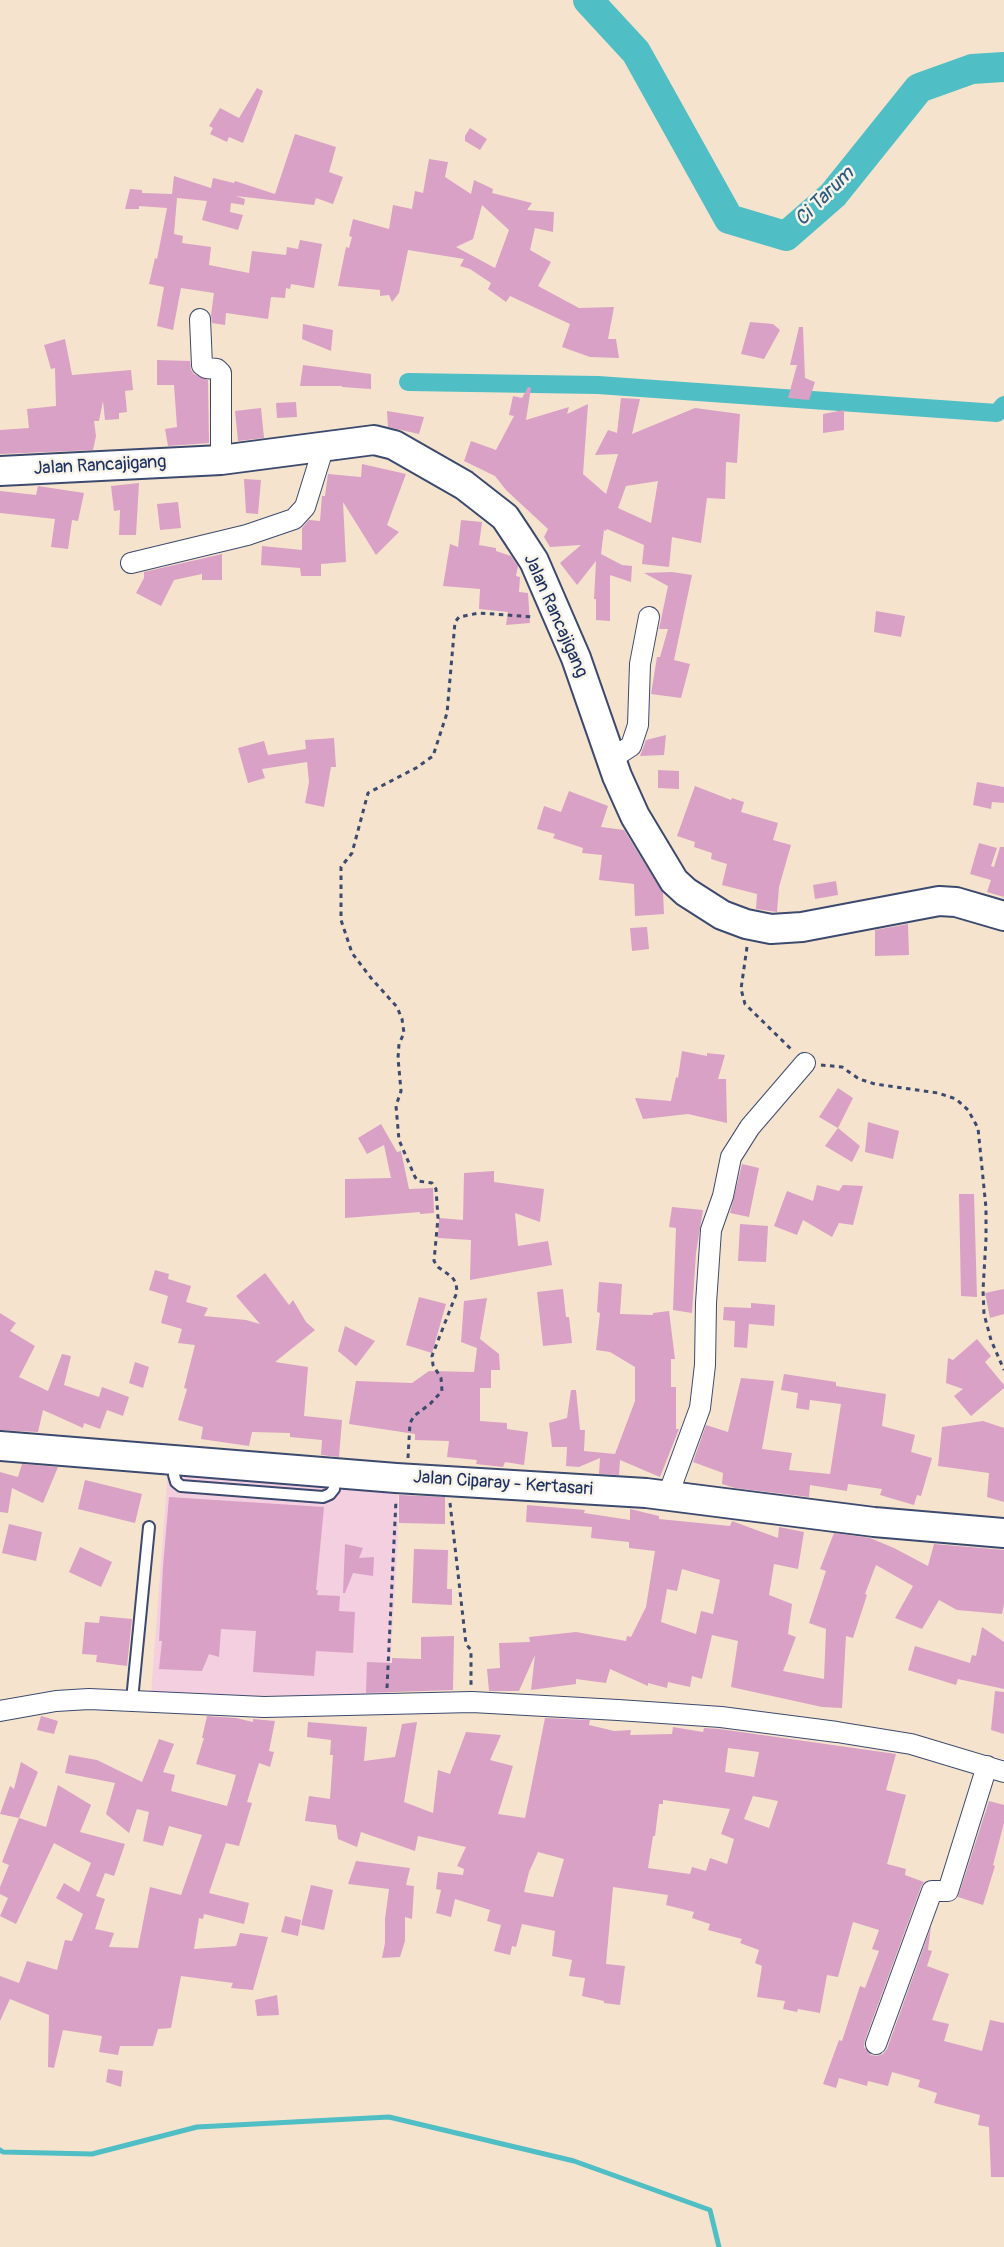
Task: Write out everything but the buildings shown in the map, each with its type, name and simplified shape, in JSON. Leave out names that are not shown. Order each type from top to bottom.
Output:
[{"type":"main road","name":"Jalan Rancajigang","points":[[0,471],[221,460],[374,440],[394,445],[464,485],[505,517],[534,561],[576,658],[611,759],[641,828],[674,881],[686,892],[722,915],[750,925],[771,929],[802,927],[939,901],[956,902],[1004,916]]},
{"type":"main road","name":"Jalan Ciparay - Kertasari","points":[[0,1446],[402,1478],[668,1496],[831,1517],[1004,1533]]},
{"type":"street","points":[[200,319],[202,365],[206,368],[217,369],[221,373],[221,460]]},
{"type":"street","points":[[131,563],[247,535],[294,519],[305,507],[324,446]]},
{"type":"street","points":[[611,759],[632,746],[638,725],[640,664],[649,617]]},
{"type":"street","points":[[668,1496],[700,1408],[705,1365],[711,1230],[723,1196],[731,1157],[750,1127],[805,1063]]},
{"type":"street","points":[[0,1711],[56,1701],[132,1700],[264,1707],[472,1702],[618,1710],[749,1720],[911,1744],[996,1769],[948,1891],[932,1891],[876,2044]]},
{"type":"lane","points":[[132,1700],[149,1527]]},
{"type":"path","points":[[387,1705],[402,1478],[410,1423],[414,1416],[434,1401],[442,1391],[441,1378],[433,1365],[432,1356],[457,1292],[456,1283],[452,1277],[438,1267],[434,1261],[438,1218],[436,1189],[432,1183],[418,1181],[399,1140],[396,1106],[401,1091],[398,1058],[399,1044],[404,1032],[402,1019],[397,1007],[352,953],[341,920],[341,867],[352,853],[368,793],[417,768],[433,756],[447,713],[455,622],[459,617],[479,613],[559,618]]},
{"type":"path","points":[[750,925],[741,989],[745,1004],[805,1063],[842,1067],[859,1079],[875,1084],[938,1093],[956,1099],[968,1110],[978,1128],[986,1208],[987,1239],[982,1290],[984,1314],[991,1340],[1004,1370]]},
{"type":"path","points":[[450,1481],[458,1583],[466,1644],[471,1650],[472,1702]]},
{"type":"shaded area","points":[[168,1470],[398,1490],[398,1536],[388,1703],[151,1695]]},
{"type":"waterway","name":"Ci Tarum","points":[[588,0],[636,52],[729,219],[786,236],[833,195],[919,88],[972,69],[1004,67]]},
{"type":"waterway","points":[[408,382],[598,385],[997,413],[1004,405]]},
{"type":"waterway","points":[[0,2150],[3,2152],[92,2154],[197,2127],[389,2117],[574,2161],[710,2210],[719,2247]]}]
